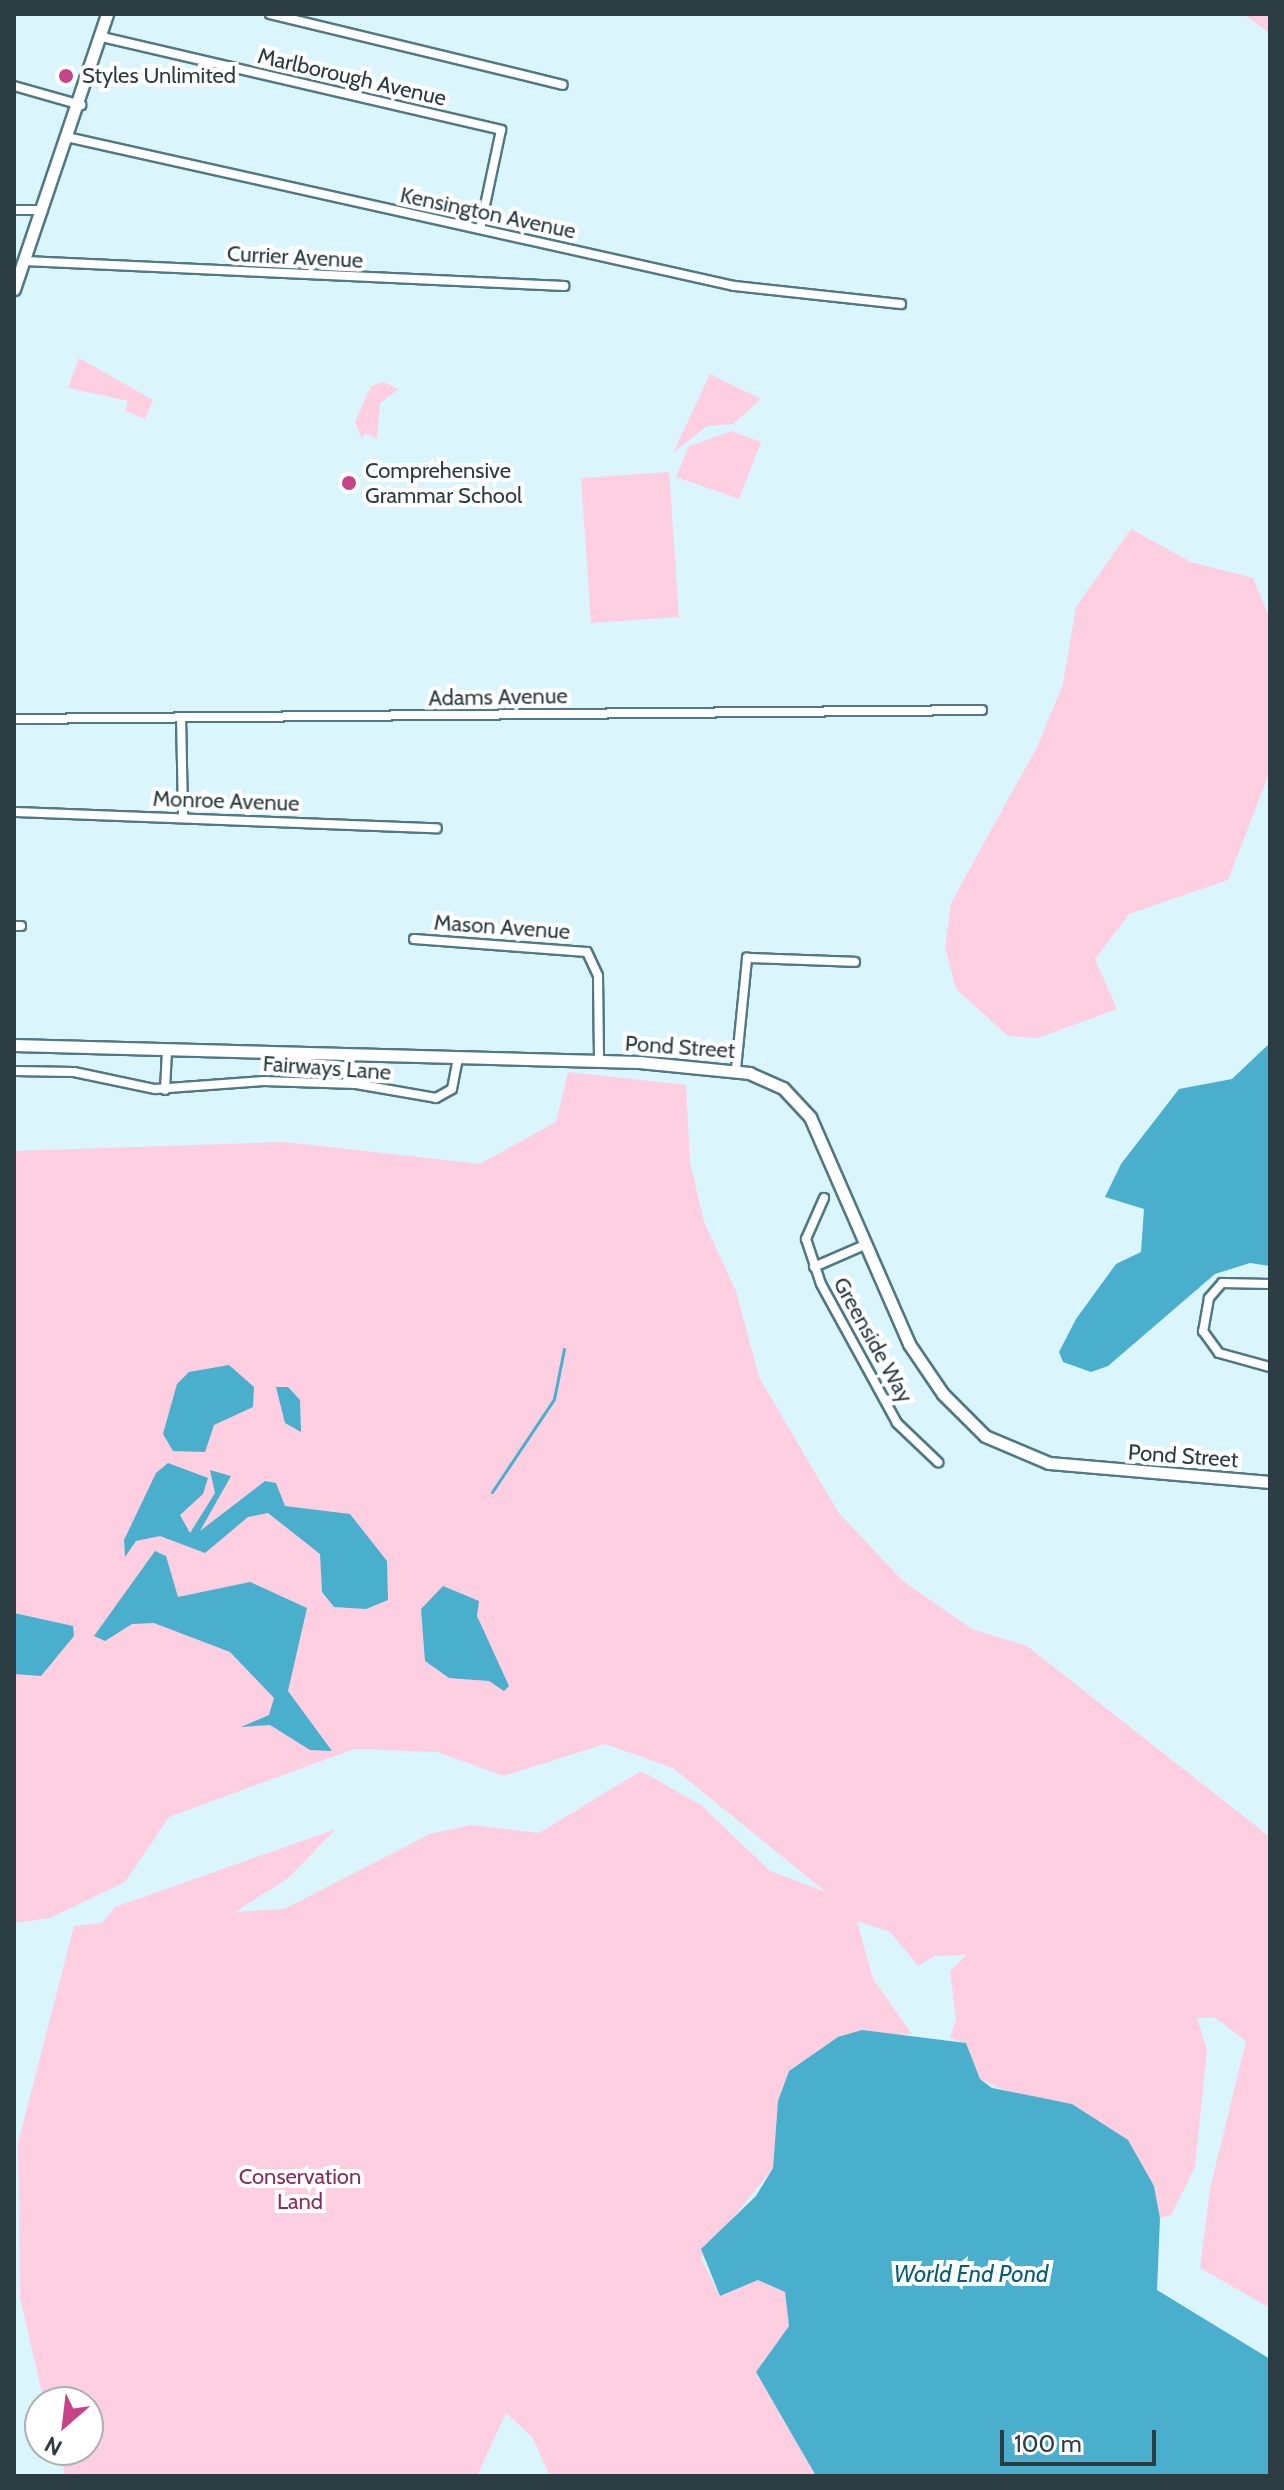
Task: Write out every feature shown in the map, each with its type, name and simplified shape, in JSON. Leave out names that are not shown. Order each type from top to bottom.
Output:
[{"type":"street","points":[[14,289],[71,138],[107,14]]},
{"type":"street","points":[[270,14],[563,85]]},
{"type":"street","name":"Marlborough Avenue","points":[[102,37],[501,130],[480,229]]},
{"type":"street","points":[[14,86],[81,105]]},
{"type":"street","name":"Kensington Avenue","points":[[71,138],[734,286],[901,304]]},
{"type":"street","points":[[14,210],[44,210]]},
{"type":"street","name":"Currier Avenue","points":[[25,261],[564,286]]},
{"type":"street","name":"Adams Avenue","points":[[14,719],[982,710]]},
{"type":"street","points":[[181,717],[183,816]]},
{"type":"street","name":"Monroe Avenue","points":[[14,812],[437,828]]},
{"type":"street","name":"Mason Avenue","points":[[414,939],[587,952],[598,976],[599,1062]]},
{"type":"street","points":[[736,1069],[747,958],[855,962]]},
{"type":"street","name":"Pond Street","points":[[14,1045],[599,1062],[736,1069],[771,1081],[802,1106],[921,1364],[965,1418],[1003,1448],[1073,1467],[1270,1482]]},
{"type":"street","points":[[165,1090],[167,1050]]},
{"type":"street","name":"Fairways Lane","points":[[14,1071],[74,1072],[165,1090],[293,1081],[441,1098],[452,1089],[458,1059]]},
{"type":"street","name":"Greenside Way","points":[[824,1198],[806,1232],[814,1267],[897,1423],[938,1462]]},
{"type":"street","name":"Greenside Way","points":[[814,1267],[867,1244]]},
{"type":"street","points":[[1270,1284],[1222,1283],[1209,1298],[1203,1331],[1219,1353],[1270,1367]]},
{"type":"green space","points":[[1241,14],[1270,14],[1270,34],[1249,18]]},
{"type":"green space","points":[[79,358],[153,400],[145,419],[125,411],[128,401],[68,388]]},
{"type":"green space","points":[[710,374],[761,399],[733,424],[707,426],[673,453]]},
{"type":"green space","points":[[383,382],[399,389],[380,403],[377,439],[365,433],[362,439],[355,422],[371,386]]},
{"type":"green space","points":[[732,431],[761,442],[739,499],[676,477],[689,446]]},
{"type":"green space","points":[[669,472],[679,617],[591,623],[581,478]]},
{"type":"green space","points":[[1131,529],[1191,562],[1253,578],[1270,619],[1270,771],[1228,880],[1129,914],[1095,959],[1117,1009],[1038,1038],[1008,1036],[956,989],[945,947],[951,903],[1038,745],[1063,684],[1076,607]]},
{"type":"green space","name":"Conservation Land","points":[[568,1072],[686,1085],[690,1162],[704,1222],[736,1291],[759,1377],[838,1512],[903,1581],[972,1629],[1027,1646],[1270,1837],[1270,2308],[1200,2268],[1210,2189],[1246,2041],[1214,2017],[1197,2018],[1207,2050],[1195,2167],[1171,2215],[1160,2218],[1154,2186],[1072,2104],[1020,2098],[980,2079],[966,2043],[950,2038],[956,2019],[950,1971],[966,1955],[935,1956],[918,1966],[890,1932],[857,1921],[873,1979],[912,2034],[838,2037],[789,2071],[778,2101],[773,2168],[701,2258],[720,2296],[758,2280],[785,2292],[789,2326],[756,2372],[816,2476],[550,2476],[532,2437],[506,2413],[477,2476],[65,2476],[63,2466],[104,2466],[104,2386],[40,2386],[20,2297],[18,2143],[74,1926],[102,1923],[115,1907],[336,1829],[287,1879],[235,1912],[284,1909],[430,1834],[471,1825],[539,1833],[641,1771],[701,1805],[770,1871],[826,1892],[673,1768],[605,1744],[504,1776],[437,1752],[354,1749],[169,1817],[125,1882],[50,1918],[14,1923],[14,1151],[285,1142],[480,1164],[556,1122]]},
{"type":"water","points":[[1270,1043],[1270,1266],[1250,1263],[1215,1274],[1108,1366],[1091,1372],[1063,1362],[1059,1352],[1076,1319],[1116,1264],[1141,1252],[1144,1209],[1105,1197],[1121,1164],[1179,1089],[1232,1079]]},
{"type":"water","points":[[229,1365],[254,1387],[253,1407],[214,1425],[205,1452],[173,1451],[163,1434],[177,1384],[189,1372]]},
{"type":"water","points":[[276,1387],[288,1387],[300,1400],[301,1432],[285,1423]]},
{"type":"water","points":[[168,1463],[208,1478],[203,1494],[180,1515],[190,1533],[215,1493],[210,1470],[231,1476],[200,1531],[265,1481],[276,1483],[285,1506],[350,1514],[387,1561],[388,1600],[366,1609],[334,1607],[322,1592],[320,1554],[268,1513],[248,1517],[205,1553],[160,1536],[136,1541],[125,1557],[124,1540],[156,1473]]},
{"type":"water","points":[[155,1551],[166,1556],[178,1597],[250,1582],[307,1608],[288,1691],[332,1751],[310,1750],[270,1725],[241,1727],[269,1715],[274,1698],[230,1652],[154,1623],[132,1624],[105,1641],[94,1636]]},
{"type":"water","points":[[443,1586],[479,1601],[477,1616],[509,1686],[504,1691],[489,1681],[449,1678],[425,1661],[421,1609]]},
{"type":"water","points":[[14,1613],[73,1626],[74,1636],[41,1676],[14,1674]]},
{"type":"water","name":"World End Pond","points":[[862,2030],[966,2043],[980,2079],[992,2088],[1072,2104],[1128,2140],[1154,2186],[1160,2218],[1157,2290],[1270,2359],[1270,2476],[816,2476],[756,2372],[789,2326],[785,2292],[758,2280],[720,2296],[701,2249],[756,2196],[773,2168],[778,2101],[789,2071],[838,2037]]},
{"type":"waterway","points":[[492,1492],[554,1399],[564,1349]]},
{"type":"place","name":"Styles Unlimited","points":[[66,76]]},
{"type":"place","name":"Comprehensive Grammar School","points":[[349,483]]}]
